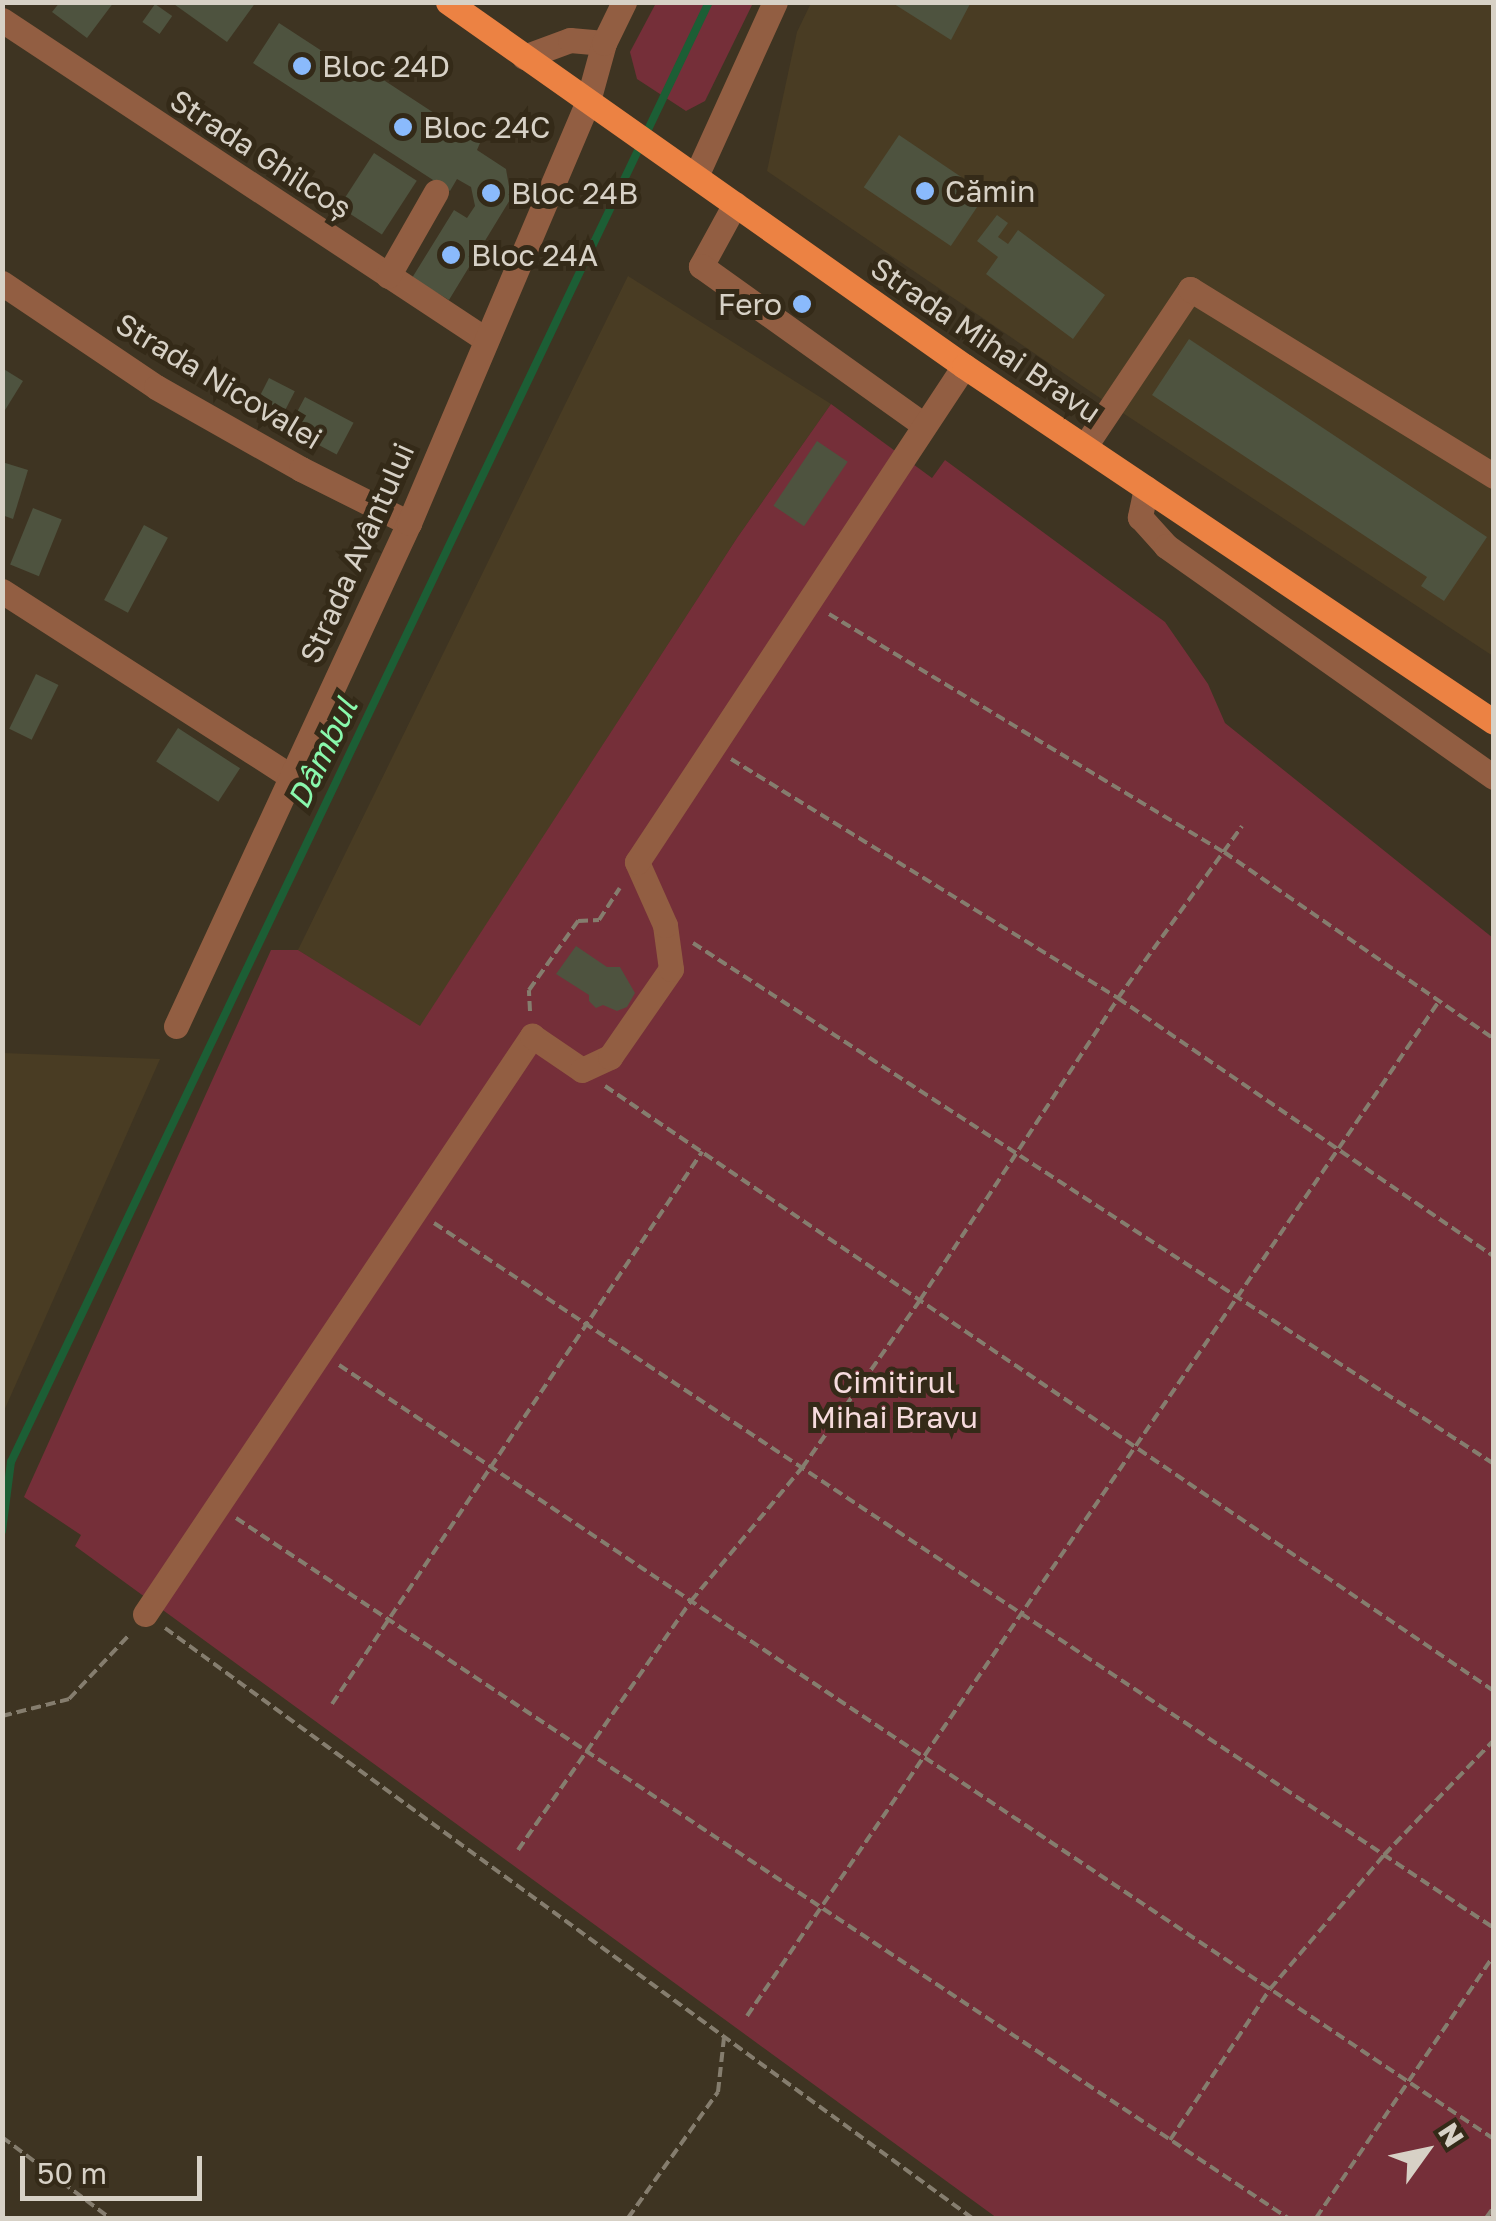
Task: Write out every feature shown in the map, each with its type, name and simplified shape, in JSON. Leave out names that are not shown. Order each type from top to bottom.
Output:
[{"type":"main road","name":"Strada Mihai Bravu","points":[[448,2],[964,366],[1494,722]]},
{"type":"street","name":"Strada Avântului","points":[[176,1026],[408,523],[485,339],[598,108],[604,43],[624,2]]},
{"type":"street","points":[[696,176],[774,2]]},
{"type":"street","name":"Strada Ghilcoș","points":[[2,20],[485,339]]},
{"type":"street","points":[[524,57],[570,40],[604,43]]},
{"type":"street","points":[[388,276],[436,192]]},
{"type":"street","points":[[735,204],[701,266],[924,425]]},
{"type":"street","name":"Strada Nicovalei","points":[[2,283],[156,386],[408,523]]},
{"type":"street","points":[[1085,446],[1190,289],[1494,476]]},
{"type":"street","points":[[146,1614],[318,1351],[532,1036],[582,1070],[610,1058],[671,969],[665,925],[637,862],[964,366]]},
{"type":"street","points":[[1146,488],[1140,517],[1156,537],[1494,777]]},
{"type":"street","points":[[2,591],[292,777]]},
{"type":"path","points":[[808,602],[1224,852],[1494,1039]]},
{"type":"path","points":[[713,747],[1118,998],[1494,1256]]},
{"type":"path","points":[[518,1850],[690,1601],[802,1468],[920,1300],[1118,998],[1242,826]]},
{"type":"path","points":[[532,1036],[528,990],[578,921],[599,920],[637,862]]},
{"type":"path","points":[[665,925],[1494,1464]]},
{"type":"path","points":[[747,2016],[1019,1612],[1440,1002]]},
{"type":"path","points":[[582,1070],[1494,1691]]},
{"type":"path","points":[[332,1704],[702,1152]]},
{"type":"path","points":[[413,1209],[1494,1928]]},
{"type":"path","points":[[318,1351],[1494,2139]]},
{"type":"path","points":[[216,1504],[1288,2218]]},
{"type":"path","points":[[2,1716],[69,1699],[112,1658],[146,1614],[972,2218]]},
{"type":"path","points":[[1170,2140],[1270,1989],[1384,1855],[1494,1740]]},
{"type":"path","points":[[1316,2218],[1494,1955]]},
{"type":"path","points":[[628,2218],[718,2092],[724,2037]]},
{"type":"path","points":[[2,2137],[110,2218]]},
{"type":"path","points":[[1486,2218],[1494,2207]]},
{"type":"shaded area","points":[[811,3],[1493,3],[1493,656],[1100,398],[767,171],[797,32]]},
{"type":"shaded area","points":[[628,276],[831,404],[737,538],[420,1027],[298,950]]},
{"type":"shaded area","points":[[2,1053],[160,1059],[3,1413]]},
{"type":"green space","points":[[656,3],[753,3],[705,101],[686,111],[637,79],[630,52]]},
{"type":"green space","name":"Cimitirul Mihai Bravu","points":[[831,404],[932,478],[945,460],[1165,622],[1208,684],[1225,723],[1493,938],[1493,2218],[997,2218],[75,1546],[81,1535],[24,1497],[271,950],[298,950],[420,1026],[737,538]]},
{"type":"building","points":[[60,2],[114,2],[87,38],[52,12]]},
{"type":"building","points":[[171,2],[256,2],[227,42]]},
{"type":"building","points":[[891,2],[971,2],[951,40]]},
{"type":"building","points":[[155,4],[172,16],[160,34],[142,22]]},
{"type":"building","points":[[279,23],[351,70],[356,62],[480,143],[477,150],[506,169],[511,198],[449,300],[412,278],[454,210],[467,218],[475,206],[471,187],[457,179],[450,191],[253,63]]},
{"type":"building","name":"Cămin","points":[[899,135],[986,194],[951,246],[864,187]]},
{"type":"building","points":[[374,153],[417,181],[382,234],[339,207]]},
{"type":"building","points":[[997,215],[1008,223],[998,237],[1008,244],[1018,230],[1105,295],[1073,339],[986,274],[998,257],[977,241]]},
{"type":"building","points":[[1189,339],[1487,537],[1444,601],[1421,586],[1427,577],[1152,395]]},
{"type":"building","points":[[2,368],[23,381],[2,415]]},
{"type":"building","points":[[269,378],[295,391],[278,425],[252,412]]},
{"type":"building","points":[[305,397],[354,423],[337,455],[288,429]]},
{"type":"building","points":[[817,441],[848,462],[804,526],[773,506]]},
{"type":"building","points":[[2,462],[28,470],[13,519],[2,515]]},
{"type":"building","points":[[33,508],[62,520],[39,576],[10,565]]},
{"type":"building","points":[[144,525],[168,538],[128,613],[104,600]]},
{"type":"building","points":[[36,674],[58,685],[32,740],[9,729]]},
{"type":"building","points":[[178,728],[240,768],[218,802],[156,762]]},
{"type":"building","points":[[576,946],[607,967],[620,967],[635,993],[627,1007],[617,1011],[603,1005],[596,1008],[589,995],[556,974]]},
{"type":"waterway","name":"Dâmbul","points":[[2,1531],[11,1462],[709,2]]},
{"type":"place","name":"Bloc 24D","points":[[302,66]]},
{"type":"place","name":"Bloc 24C","points":[[403,127]]},
{"type":"place","name":"Cămin","points":[[925,191]]},
{"type":"place","name":"Bloc 24B","points":[[491,193]]},
{"type":"place","name":"Bloc 24A","points":[[451,255]]},
{"type":"place","name":"Fero","points":[[802,304]]}]
